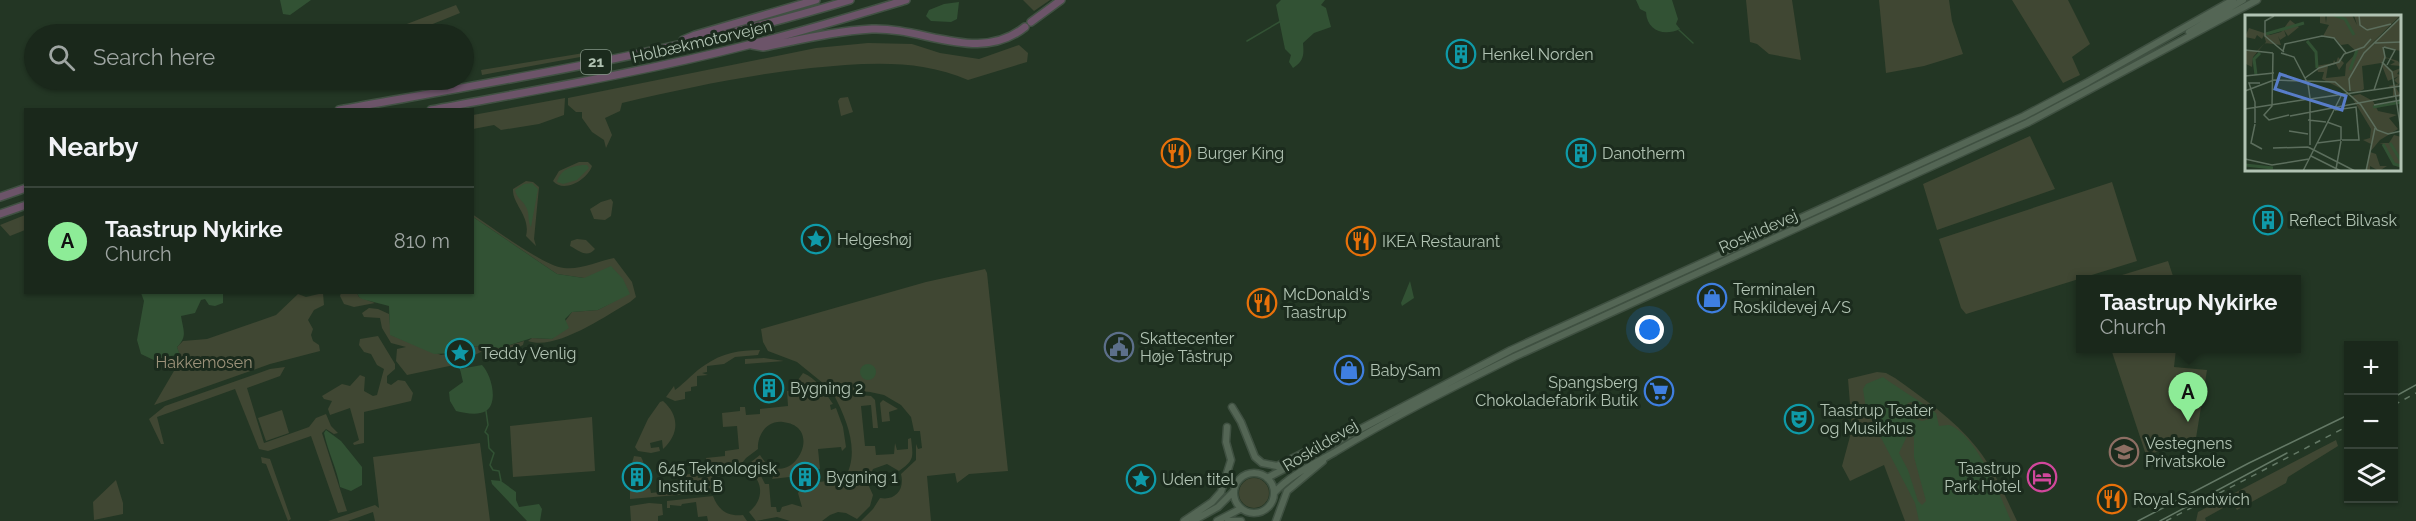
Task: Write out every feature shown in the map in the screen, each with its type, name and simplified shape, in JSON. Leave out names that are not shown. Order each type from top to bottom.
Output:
[{"type":"highway","points":[[670,47],[695,35],[816,0]]},
{"type":"highway","name":"Holbækmotorvejen","points":[[474,84],[670,47],[747,29],[850,0]]},
{"type":"highway","name":"Holbækmotorvejen","points":[[442,108],[612,76],[750,45],[906,0]]},
{"type":"highway","points":[[1031,22],[1061,0]]},
{"type":"highway","points":[[750,45],[763,48],[838,33],[875,29],[915,32],[979,45],[1006,38],[1024,27]]},
{"type":"highway","name":"Holbækmotorvejen","points":[[350,108],[444,90]]},
{"type":"highway","points":[[0,197],[24,189]]},
{"type":"highway","points":[[0,214],[24,206]]},
{"type":"main road","name":"Roskildevej","points":[[1267,478],[1510,350],[2024,116],[2081,87],[2233,0]]},
{"type":"main road","points":[[2156,54],[2243,0]]},
{"type":"main road","name":"Roskildevej","points":[[1274,493],[1286,481],[1383,424],[1505,362],[1996,138],[2069,102],[2255,1]]},
{"type":"main road","points":[[1232,406],[1255,457],[1270,466],[1277,466],[1347,435]]},
{"type":"main road","points":[[1184,521],[1212,502],[1221,492],[1231,460],[1226,442],[1227,428]]},
{"type":"main road","points":[[1276,521],[1287,491],[1320,466],[1325,458]]},
{"type":"main road","points":[[1193,521],[1218,507],[1233,492],[1238,480],[1246,474],[1258,473],[1267,478],[1272,484],[1274,493],[1269,506],[1260,512],[1249,513],[1240,509],[1234,500],[1233,492]]},
{"type":"main road","points":[[1217,521],[1240,509]]},
{"type":"main road","points":[[1228,521],[1240,521]]},
{"type":"green space","points":[[1023,0],[1050,0],[1034,11]]},
{"type":"green space","points":[[1746,0],[1792,0],[1801,60],[1769,54],[1757,44],[1750,42]]},
{"type":"green space","points":[[1879,0],[1949,0],[1952,21],[1963,54],[1924,66],[1886,73]]},
{"type":"green space","points":[[2012,0],[2068,0],[2090,44],[2072,57],[2080,75],[2063,83]]},
{"type":"green space","points":[[456,5],[460,13],[433,24],[407,24]]},
{"type":"green space","points":[[868,43],[912,44],[940,53],[979,59],[1019,45],[1028,53],[1027,62],[968,80],[930,68],[910,65],[851,65],[763,74],[646,97],[622,103],[620,111],[605,118],[612,135],[606,148],[604,140],[592,132],[582,118],[582,112],[576,112],[568,105],[568,98],[816,48]]},
{"type":"green space","points":[[602,50],[602,53],[482,75],[481,70]]},
{"type":"green space","points":[[848,97],[853,112],[841,116],[838,101],[840,98]]},
{"type":"green space","points":[[565,98],[564,115],[539,124],[501,130],[494,125],[474,129],[474,115]]},
{"type":"green space","points":[[2030,136],[2055,189],[1937,230],[1923,184]]},
{"type":"green space","points":[[579,162],[588,162],[592,166],[581,180],[563,186],[553,181],[559,171]]},
{"type":"green space","points":[[526,181],[533,182],[539,187],[534,239],[536,246],[526,236],[526,222],[513,195],[513,189]]},
{"type":"green space","points":[[2112,182],[2137,261],[2092,275],[2076,275],[2076,280],[1966,314],[1961,308],[1939,239]]},
{"type":"green space","points":[[611,199],[613,202],[611,216],[605,220],[594,219],[590,209]]},
{"type":"green space","points":[[24,215],[24,230],[10,236],[0,225]]},
{"type":"green space","points":[[474,215],[532,254],[555,266],[577,268],[614,258],[632,282],[636,297],[566,337],[539,343],[528,341],[532,338],[552,339],[572,312],[598,310],[629,293],[584,278],[557,274],[474,218]]},
{"type":"green space","name":"Helgeshøj","points":[[816,228],[823,231],[826,238],[823,245],[816,248],[809,245],[806,238],[809,231]]},
{"type":"green space","points":[[586,240],[595,249],[586,254],[570,246],[571,241]]},
{"type":"green space","points":[[2168,261],[2173,275],[2122,275]]},
{"type":"green space","points":[[985,269],[1008,471],[969,474],[957,483],[955,473],[927,476],[931,521],[861,521],[880,498],[890,498],[898,493],[902,485],[901,474],[916,460],[916,444],[918,449],[922,448],[920,431],[914,431],[911,417],[901,405],[884,395],[829,388],[797,362],[768,351],[763,342],[761,329],[926,282]]},
{"type":"green space","name":"Hakkemosen","points":[[298,294],[306,297],[323,294],[324,305],[314,310],[308,320],[313,329],[311,335],[313,341],[319,345],[320,351],[270,364],[154,405],[181,359],[177,347],[183,341],[207,339],[276,315]]},
{"type":"green space","points":[[341,294],[358,294],[359,297],[375,303],[354,307],[344,304]]},
{"type":"green space","points":[[369,308],[389,314],[391,335],[441,355],[454,353],[454,365],[407,375],[396,361],[397,349],[406,347],[391,343],[382,328],[380,318],[364,317],[362,313]]},
{"type":"green space","points":[[378,336],[395,364],[395,369],[387,376],[387,383],[391,385],[398,380],[405,381],[413,393],[411,401],[364,412],[364,443],[354,445],[353,443],[359,440],[350,408],[330,415],[328,409],[332,401],[322,396],[342,384],[350,386],[360,375],[365,377],[364,391],[373,396],[377,395],[384,369],[377,365],[371,354],[364,352],[359,345],[360,339]]},
{"type":"green space","points":[[524,341],[523,345],[508,352],[489,352],[489,347],[500,348]]},
{"type":"green space","points":[[467,346],[484,347],[481,352],[466,359],[459,351]]},
{"type":"green space","points":[[760,350],[758,355],[735,357],[724,364],[707,366],[707,372],[702,373],[708,375],[697,376],[697,386],[685,392],[685,399],[675,401],[666,397],[674,386],[675,390],[711,361],[738,352]]},
{"type":"green space","points":[[2112,353],[2176,353],[2174,367],[2207,370],[2196,438],[2189,440],[2188,443],[2146,455]]},
{"type":"green space","points":[[764,358],[784,361],[745,364],[745,359]]},
{"type":"green space","points":[[285,367],[280,376],[247,388],[264,443],[309,427],[316,418],[326,414],[331,426],[338,433],[334,434],[326,429],[322,433],[347,511],[338,513],[311,436],[268,451],[259,449],[235,389],[157,417],[164,444],[161,444],[149,419],[165,406],[270,369]]},
{"type":"green space","points":[[1877,372],[1886,373],[1895,378],[1959,428],[1989,465],[2017,521],[1905,521],[1884,465],[1850,481],[1842,466],[1852,429],[1848,379]]},
{"type":"green space","points":[[803,373],[812,378],[823,390],[833,404],[830,405],[831,410],[836,408],[843,427],[846,447],[842,451],[841,447],[818,449],[820,469],[807,470],[807,475],[772,479],[774,475],[758,469],[751,462],[760,455],[771,466],[781,469],[791,465],[799,456],[803,446],[803,435],[796,427],[777,422],[764,430],[759,439],[758,449],[739,467],[729,469],[717,477],[712,492],[630,499],[630,470],[634,456],[641,457],[644,465],[639,488],[642,491],[650,488],[651,493],[685,489],[683,475],[697,473],[698,478],[708,477],[706,458],[725,456],[725,451],[739,449],[737,426],[723,427],[722,413],[740,411],[740,407],[745,407],[746,415],[760,414],[760,409],[788,406],[787,391],[799,390],[798,380]]},
{"type":"green space","points":[[836,393],[871,396],[875,400],[878,428],[873,428],[871,405],[861,406],[865,446],[875,446],[876,455],[894,454],[895,443],[897,450],[908,449],[908,439],[911,438],[912,458],[899,471],[887,464],[873,469],[867,482],[873,495],[870,506],[857,519],[846,513],[838,512],[822,521],[790,521],[777,517],[756,521],[749,512],[757,502],[760,491],[757,480],[748,470],[750,464],[759,472],[765,484],[769,484],[771,507],[776,507],[777,512],[780,512],[782,507],[792,504],[802,507],[798,493],[804,484],[843,481],[848,471],[852,449],[848,427],[834,395]]},
{"type":"green space","points":[[883,400],[898,409],[889,412],[890,421],[882,422],[880,403]]},
{"type":"green space","points":[[663,401],[675,419],[675,431],[672,437],[663,449],[662,440],[650,443],[651,448],[659,447],[660,451],[651,453],[638,451],[635,447],[648,419]]},
{"type":"green space","points":[[282,410],[289,433],[266,441],[258,418]]},
{"type":"green space","points":[[592,417],[595,471],[513,477],[510,426]]},
{"type":"green space","points":[[2336,440],[2338,446],[2288,477],[2286,483],[2237,510],[2232,503],[2205,518],[2206,521],[2196,521],[2198,512]]},
{"type":"green space","points":[[480,443],[490,521],[375,521],[373,512],[348,521],[328,521],[375,505],[379,508],[373,457]]},
{"type":"green space","points":[[261,457],[270,459],[291,519],[288,521],[266,464],[262,463]]},
{"type":"green space","points":[[1254,478],[1264,483],[1269,493],[1264,503],[1254,508],[1244,503],[1239,493],[1244,483]]},
{"type":"green space","points":[[116,480],[123,503],[123,514],[94,520],[93,502]]},
{"type":"green space","points":[[713,496],[724,512],[743,515],[747,521],[708,521],[707,516],[698,517],[696,502],[681,506],[670,505],[670,508],[667,508],[667,501]]},
{"type":"green space","points":[[649,503],[662,504],[663,515],[658,516],[658,521],[631,521],[630,506]]},
{"type":"shaded area","points":[[280,0],[311,0],[290,15],[283,14]]},
{"type":"shaded area","points":[[1281,0],[1325,0],[1321,5],[1326,8],[1331,27],[1314,33],[1303,43],[1302,57],[1293,68],[1289,62],[1291,55],[1285,49],[1276,5]]},
{"type":"shaded area","points":[[1636,0],[1672,0],[1678,19],[1676,24],[1680,29],[1663,32],[1653,28],[1647,19],[1646,12],[1640,9]]},
{"type":"shaded area","points":[[959,2],[957,19],[951,22],[931,21],[926,16],[929,10],[944,4]]},
{"type":"shaded area","points":[[587,165],[589,168],[577,180],[563,184],[557,182],[566,169]]},
{"type":"shaded area","points":[[532,183],[538,189],[531,227],[527,209],[515,190],[524,184]]},
{"type":"shaded area","points":[[474,218],[557,274],[584,278],[611,266],[623,279],[630,294],[598,310],[572,312],[565,319],[569,328],[552,339],[532,338],[500,348],[467,346],[457,353],[434,354],[390,335],[389,306],[359,297],[358,294],[474,294]]},
{"type":"shaded area","points":[[1410,281],[1414,298],[1402,306],[1401,303]]},
{"type":"shaded area","points":[[141,294],[223,294],[223,303],[215,306],[209,305],[205,299],[201,300],[195,313],[181,316],[184,333],[177,347],[180,355],[170,356],[160,363],[141,354],[137,340],[144,301]]},
{"type":"shaded area","points":[[868,364],[874,366],[876,372],[874,378],[868,380],[862,378],[860,372],[862,366]]},
{"type":"shaded area","points":[[482,365],[492,388],[490,407],[486,411],[471,414],[456,411],[450,401],[449,392],[463,382],[460,369]]},
{"type":"shaded area","points":[[1883,377],[1936,413],[1939,426],[1950,425],[1962,433],[1987,469],[2011,521],[1919,521],[1915,503],[1866,409],[1863,389],[1866,384]],"holes":[[[1912,402],[1922,411],[1930,412],[1930,419],[1922,421],[1907,417],[1905,407]],[[1907,436],[1914,437],[1914,457],[1926,501],[1922,505],[1918,501],[1908,470],[1899,453]]]},
{"type":"shaded area","points":[[326,430],[341,441],[362,467],[362,485],[351,491],[340,487],[324,433]]},
{"type":"shaded area","points":[[491,480],[501,481],[516,492],[519,507],[539,504],[542,509],[540,521],[527,521],[492,484]]},
{"type":"waterway","points":[[1247,41],[1281,21]]},
{"type":"waterway","points":[[1679,30],[1693,43]]},
{"type":"waterway","points":[[457,352],[461,370]]},
{"type":"waterway","points":[[486,411],[488,425],[485,432],[488,435],[489,448],[494,453],[490,465],[493,470],[499,471],[501,481]]},
{"type":"tram line","points":[[2398,395],[2416,385]]},
{"type":"tram line","points":[[2138,521],[2344,417]]},
{"type":"tram line","points":[[2160,521],[2287,453]]},
{"type":"railway","points":[[2398,403],[2416,393]]},
{"type":"railway","points":[[2166,521],[2344,428]]},
{"type":"place","name":"Henkel Norden","points":[[1461,54]]},
{"type":"place","name":"Burger King","points":[[1176,153]]},
{"type":"place","name":"Danotherm","points":[[1581,153]]},
{"type":"place","name":"Reflect Bilvask","points":[[2268,220]]},
{"type":"place","name":"Helgeshøj","points":[[816,239]]},
{"type":"place","name":"IKEA Restaurant","points":[[1361,241]]},
{"type":"place","name":"Terminalen Roskildevej A/S","points":[[1712,298]]},
{"type":"place","name":"McDonald's Taastrup","points":[[1262,303]]},
{"type":"place","name":"Skattecenter Høje Tåstrup","points":[[1119,347]]},
{"type":"place","name":"Teddy Venlig","points":[[460,353]]},
{"type":"place","name":"BabySam","points":[[1349,370]]},
{"type":"place","name":"Bygning 2","points":[[769,388]]},
{"type":"place","name":"Spangsberg Chokoladefabrik Butik","points":[[1659,391]]},
{"type":"place","name":"Taastrup Teater og Musikhus","points":[[1799,419]]},
{"type":"place","name":"Taastrup Nykirke","points":[[2188,422]]},
{"type":"place","name":"Vestegnens Privatskole","points":[[2124,452]]},
{"type":"place","name":"645 Teknologisk Institut B","points":[[637,477]]},
{"type":"place","name":"Bygning 1","points":[[805,477]]},
{"type":"place","name":"Taastrup Park Hotel","points":[[2042,477]]},
{"type":"place","name":"Uden titel","points":[[1141,479]]},
{"type":"place","name":"Royal Sandwich","points":[[2112,499]]}]
